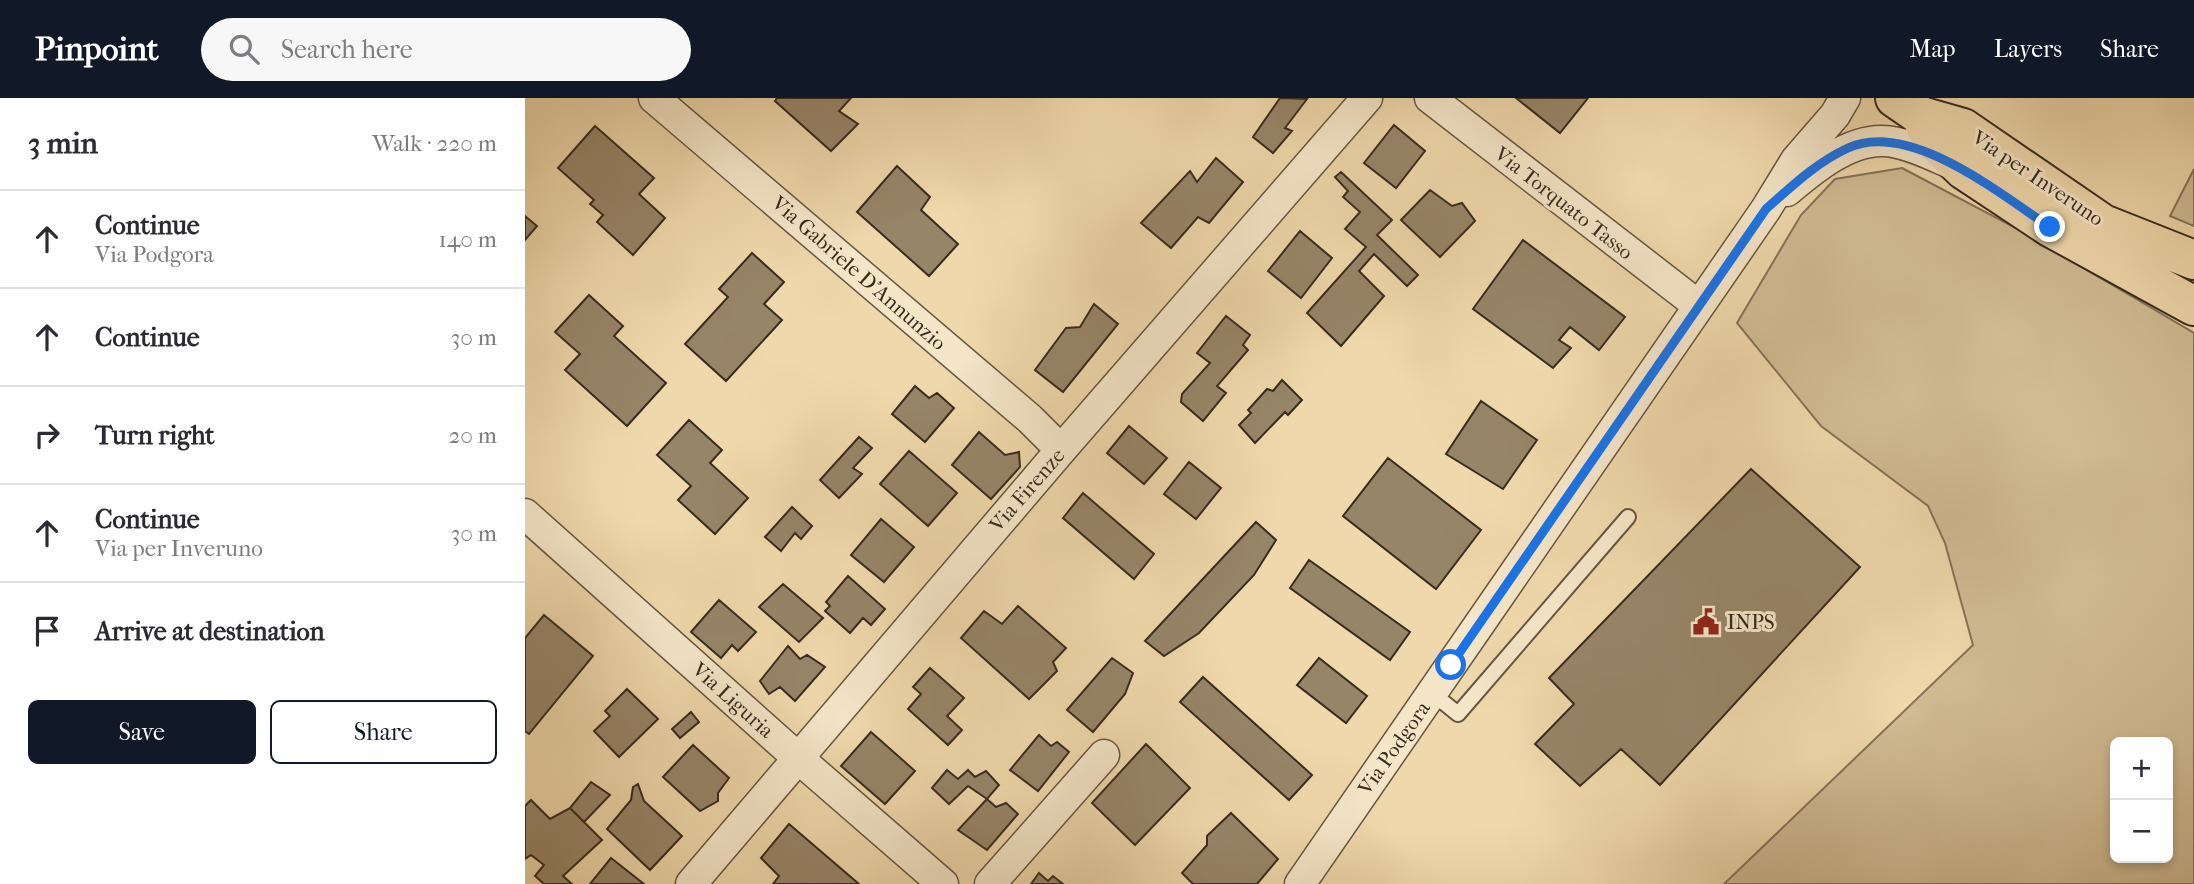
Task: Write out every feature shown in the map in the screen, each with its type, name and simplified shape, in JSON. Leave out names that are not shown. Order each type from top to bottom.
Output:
[{"type":"main road","name":"Via per Inveruno","points":[[1908,107],[1930,137],[1965,170],[2050,227],[2194,306]]},
{"type":"main road","name":"Via per Inveruno","points":[[1908,107],[1963,128],[2103,223],[2194,260]]},
{"type":"street","name":"Via Gabriele D'Annunzio","points":[[655,98],[1030,419],[1061,450]]},
{"type":"street","name":"Via Firenze","points":[[691,884],[1061,450],[1367,98]]},
{"type":"street","name":"Via Torquato Tasso","points":[[1430,98],[1699,306]]},
{"type":"street","name":"Via Podgora","points":[[1300,884],[1766,209],[1796,160],[1823,98]]},
{"type":"street","name":"Via Podgora","points":[[1796,160],[1835,116],[1845,98]]},
{"type":"street","points":[[1766,209],[1809,172],[1849,147],[1883,141],[1921,150],[1965,170]]},
{"type":"street","name":"Via Liguria","points":[[525,514],[943,884]]},
{"type":"street","points":[[990,884],[1104,755]]},
{"type":"lane","points":[[1432,693],[1458,714],[1628,517]]},
{"type":"shaded area","points":[[1902,168],[2014,227],[2194,333],[2194,884],[1724,884],[1973,645],[1945,543],[1928,506],[1821,426],[1737,323],[1801,215],[1835,179]]},
{"type":"shaded area","points":[[2194,169],[2194,226],[2170,216]]},
{"type":"building","points":[[777,98],[851,98],[839,111],[858,124],[831,151],[775,101]]},
{"type":"building","points":[[1280,98],[1307,99],[1285,128],[1292,131],[1273,153],[1253,137]]},
{"type":"building","points":[[1516,98],[1588,98],[1560,133]]},
{"type":"building","points":[[1394,125],[1425,151],[1396,188],[1364,163]]},
{"type":"building","points":[[595,126],[654,178],[639,194],[665,218],[633,255],[597,222],[603,215],[590,204],[594,200],[558,168]]},
{"type":"building","points":[[1216,158],[1243,182],[1209,223],[1198,217],[1171,248],[1141,223],[1190,171],[1197,182]]},
{"type":"building","points":[[897,166],[930,197],[921,210],[958,244],[929,276],[857,212]]},
{"type":"building","points":[[1341,172],[1392,220],[1377,235],[1418,275],[1407,286],[1374,254],[1359,271],[1384,296],[1341,346],[1307,313],[1366,247],[1345,229],[1360,212],[1343,197],[1348,191],[1335,177]]},
{"type":"building","points":[[1430,190],[1452,206],[1462,203],[1475,221],[1440,257],[1401,220]]},
{"type":"building","points":[[525,216],[537,226],[525,240]]},
{"type":"building","points":[[1300,231],[1332,258],[1301,298],[1268,271]]},
{"type":"building","points":[[1523,240],[1625,317],[1599,350],[1570,327],[1559,340],[1571,348],[1553,368],[1473,309]]},
{"type":"building","points":[[752,253],[784,282],[764,304],[782,320],[726,381],[685,344],[728,297],[719,289]]},
{"type":"building","points":[[589,295],[623,326],[614,336],[666,383],[627,426],[565,370],[580,354],[555,332]]},
{"type":"building","points":[[1094,304],[1118,324],[1063,392],[1035,370],[1066,328],[1080,327]]},
{"type":"building","points":[[1226,316],[1250,335],[1243,345],[1248,350],[1217,386],[1226,393],[1203,421],[1181,402],[1182,394],[1210,363],[1197,353]]},
{"type":"building","points":[[1282,380],[1302,400],[1288,415],[1285,412],[1255,443],[1239,425],[1251,413],[1248,410],[1267,389],[1273,391]]},
{"type":"building","points":[[915,386],[929,398],[937,393],[954,408],[925,442],[892,414]]},
{"type":"building","points":[[1481,401],[1537,440],[1503,489],[1446,454]]},
{"type":"building","points":[[689,420],[722,450],[710,463],[748,498],[715,534],[678,500],[691,486],[657,455]]},
{"type":"building","points":[[1129,426],[1167,458],[1144,484],[1107,453]]},
{"type":"building","points":[[979,432],[1005,455],[1019,452],[1020,467],[991,499],[952,465]]},
{"type":"building","points":[[859,437],[872,448],[853,468],[862,474],[839,498],[820,480]]},
{"type":"building","points":[[909,451],[957,493],[928,526],[880,484]]},
{"type":"building","points":[[1388,458],[1481,530],[1436,589],[1343,516]]},
{"type":"building","points":[[1189,462],[1221,488],[1196,519],[1164,494]]},
{"type":"building","name":"INPS","points":[[1751,469],[1860,567],[1660,785],[1621,749],[1580,786],[1535,744],[1574,704],[1549,678]]},
{"type":"building","points":[[1083,493],[1154,554],[1134,579],[1063,518]]},
{"type":"building","points":[[792,507],[812,526],[801,539],[795,533],[781,551],[765,537]]},
{"type":"building","points":[[881,519],[914,547],[884,582],[851,555]]},
{"type":"building","points":[[1256,522],[1276,540],[1254,575],[1199,633],[1164,656],[1145,641]]},
{"type":"building","points":[[1309,560],[1410,632],[1390,660],[1290,588]]},
{"type":"building","points":[[848,576],[885,609],[871,625],[863,618],[850,633],[825,611],[830,606],[826,602]]},
{"type":"building","points":[[783,584],[823,618],[799,642],[759,607]]},
{"type":"building","points":[[719,600],[756,632],[738,651],[732,645],[721,658],[691,632]]},
{"type":"building","points":[[1018,606],[1066,648],[1053,662],[1057,671],[1029,699],[961,638],[984,611],[1002,624]]},
{"type":"building","points":[[544,615],[593,656],[529,734],[525,731],[525,638]]},
{"type":"building","points":[[788,646],[800,659],[807,655],[825,667],[795,701],[780,687],[769,694],[760,681]]},
{"type":"building","points":[[1112,658],[1133,673],[1125,694],[1093,732],[1067,710]]},
{"type":"building","points":[[1319,658],[1367,696],[1346,723],[1297,685]]},
{"type":"building","points":[[930,668],[964,698],[947,716],[962,730],[948,745],[908,709],[921,694],[913,687]]},
{"type":"building","points":[[1203,677],[1312,775],[1289,800],[1180,702]]},
{"type":"building","points":[[627,689],[658,719],[619,757],[594,731],[610,716],[605,711]]},
{"type":"building","points":[[691,712],[699,722],[680,738],[672,729]]},
{"type":"building","points":[[871,732],[915,771],[885,804],[841,766]]},
{"type":"building","points":[[1039,735],[1051,746],[1057,742],[1069,752],[1038,791],[1010,770]]},
{"type":"building","points":[[1146,744],[1190,788],[1135,845],[1092,803]]},
{"type":"building","points":[[693,745],[729,778],[718,793],[718,801],[700,811],[663,777]]},
{"type":"building","points":[[947,770],[958,779],[968,770],[975,777],[986,771],[999,785],[987,799],[968,786],[949,804],[932,788]]},
{"type":"building","points":[[591,782],[610,795],[584,822],[570,808]]},
{"type":"building","points":[[638,784],[644,801],[682,836],[650,870],[607,829],[631,800],[633,787]]},
{"type":"building","points":[[987,799],[996,807],[1006,803],[1018,814],[987,850],[958,830]]},
{"type":"building","points":[[531,800],[550,819],[570,808],[602,840],[563,876],[572,884],[544,884],[535,876],[544,865],[531,855],[525,859],[525,806]]},
{"type":"building","points":[[1231,813],[1278,859],[1257,884],[1193,884],[1182,873],[1207,845],[1207,836]]},
{"type":"building","points":[[789,824],[859,884],[773,884],[779,876],[761,858]]},
{"type":"building","points":[[611,858],[644,884],[590,884]]},
{"type":"building","points":[[1039,873],[1048,881],[1053,876],[1063,884],[1031,884]]},
{"type":"place","name":"INPS","points":[[1706,622]]},
{"type":"route","points":[[1451,665],[1766,209],[1809,172],[1849,147],[1883,141],[1921,150],[1965,170],[2050,227]]}]
